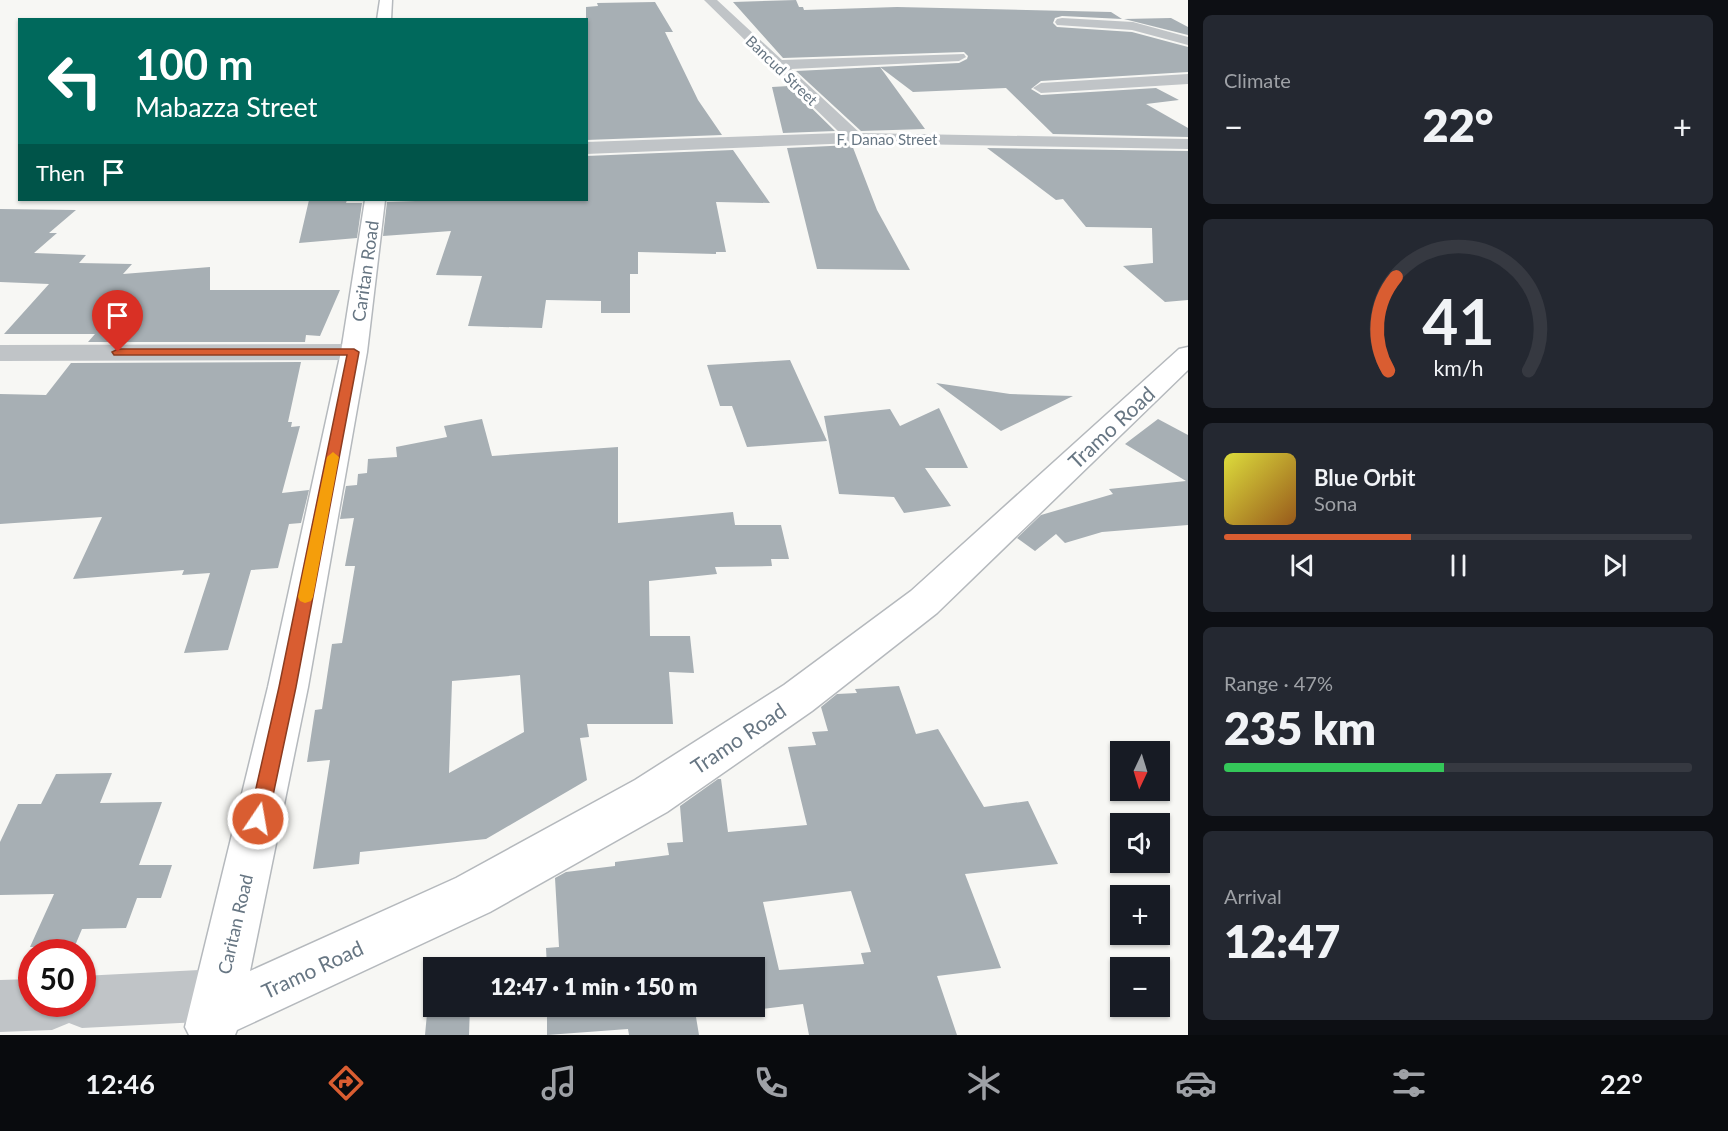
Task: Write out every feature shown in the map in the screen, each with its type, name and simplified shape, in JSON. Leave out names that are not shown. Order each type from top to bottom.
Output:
[{"type":"main road","points":[[384,18],[386,0]]},
{"type":"main road","name":"Caritan Road","points":[[215,1014],[288,687],[354,352],[375,201]]},
{"type":"main road","name":"Tramo Road","points":[[215,1014],[473,895],[651,796],[798,698],[924,602],[1188,355]]},
{"type":"street","name":"Bancud Street","points":[[710,0],[855,138]]},
{"type":"street","points":[[1062,22],[1133,26],[1188,42]]},
{"type":"street","points":[[777,65],[959,57]]},
{"type":"street","points":[[1041,88],[1188,79]]},
{"type":"street","name":"F. Danao Street","points":[[588,148],[855,138],[1188,144]]},
{"type":"street","points":[[0,353],[354,352]]},
{"type":"street","points":[[96,1003],[215,1014]]},
{"type":"street","points":[[0,1006],[18,1005]]},
{"type":"building","points":[[796,0],[799,7],[803,7],[804,10],[897,7],[1111,12],[1122,19],[1062,16],[1055,18],[1053,23],[1057,27],[1132,32],[1188,47],[1188,72],[1041,81],[1031,89],[1041,95],[1156,88],[1179,100],[1146,104],[1188,128],[1188,137],[1053,134],[1006,88],[913,92],[880,67],[925,129],[861,131],[796,71],[959,63],[968,56],[964,52],[783,58],[733,2]]},
{"type":"building","points":[[655,2],[673,32],[665,32],[698,100],[722,135],[588,140],[588,18],[586,18],[586,7],[598,6],[597,3]]},
{"type":"building","points":[[1171,18],[1188,27],[1188,35],[1124,19]]},
{"type":"building","points":[[789,86],[835,131],[783,133],[772,87]]},
{"type":"building","points":[[852,145],[877,210],[910,270],[817,269],[787,148]]},
{"type":"building","points":[[987,148],[1188,151],[1188,300],[1165,302],[1123,266],[1153,263],[1152,228],[1086,227],[1063,199],[1056,200]]},
{"type":"building","points":[[733,150],[770,203],[716,202],[726,252],[716,252],[716,254],[638,252],[638,274],[630,274],[630,313],[601,313],[601,301],[546,300],[542,328],[468,326],[482,276],[436,275],[451,231],[383,236],[387,202],[588,201],[588,156]]},
{"type":"building","points":[[309,201],[362,203],[357,238],[299,243]]},
{"type":"building","points":[[0,209],[76,210],[49,233],[57,233],[34,253],[86,255],[79,263],[132,264],[123,274],[210,267],[210,290],[340,290],[320,336],[306,335],[305,342],[88,342],[95,334],[4,334],[49,284],[0,282]]},
{"type":"building","points":[[790,360],[827,441],[747,447],[732,406],[720,406],[707,365]]},
{"type":"building","points":[[301,362],[288,422],[292,422],[291,427],[300,426],[282,493],[309,490],[301,523],[289,524],[278,568],[251,570],[228,650],[184,653],[210,573],[182,575],[184,570],[73,579],[102,517],[0,524],[0,394],[46,395],[71,363]]},
{"type":"building","points":[[936,383],[1010,394],[1073,396],[1001,431]]},
{"type":"building","points":[[939,408],[968,468],[925,468],[951,506],[904,513],[894,497],[839,494],[824,416],[890,409],[900,426]]},
{"type":"building","points":[[482,419],[492,456],[618,447],[618,523],[733,512],[735,525],[781,525],[789,559],[771,559],[772,566],[715,567],[717,574],[649,581],[650,636],[690,636],[694,673],[669,672],[673,724],[587,724],[589,737],[580,738],[587,780],[486,839],[360,852],[359,864],[313,869],[330,760],[307,762],[315,710],[322,709],[332,644],[342,643],[355,566],[345,566],[354,518],[340,519],[346,486],[357,485],[358,474],[367,473],[368,459],[397,457],[396,447],[447,437],[444,426]],"holes":[[[520,675],[524,732],[449,773],[452,681]]]},
{"type":"building","points":[[1158,419],[1188,435],[1188,525],[1102,532],[1065,543],[1056,534],[1035,551],[1017,538],[1041,515],[1113,494],[1109,489],[1186,481],[1125,444]]},
{"type":"building","points":[[899,686],[916,734],[938,729],[984,807],[1028,801],[1058,864],[965,874],[1001,968],[937,976],[957,1035],[809,1035],[803,1004],[765,1009],[765,957],[546,957],[546,948],[559,947],[555,878],[566,872],[615,866],[615,862],[669,855],[667,843],[683,842],[680,806],[718,779],[721,779],[728,832],[807,825],[788,747],[816,745],[812,732],[828,731],[821,707],[837,694],[857,693],[855,689]],"holes":[[[851,891],[871,952],[861,953],[864,964],[779,970],[763,902]]]},
{"type":"building","points":[[112,773],[100,803],[162,802],[139,865],[172,865],[161,898],[137,898],[126,928],[82,929],[78,939],[34,939],[54,894],[0,895],[0,842],[18,804],[41,804],[56,774]]},
{"type":"building","points":[[427,1017],[470,1017],[469,1035],[425,1035]]},
{"type":"building","points":[[547,1017],[696,1017],[699,1035],[629,1035],[628,1029],[547,1035]]},
{"type":"slow traffic","points":[[305,597],[333,457]]},
{"type":"route","points":[[118,352],[354,352],[288,687],[258,819]]}]
